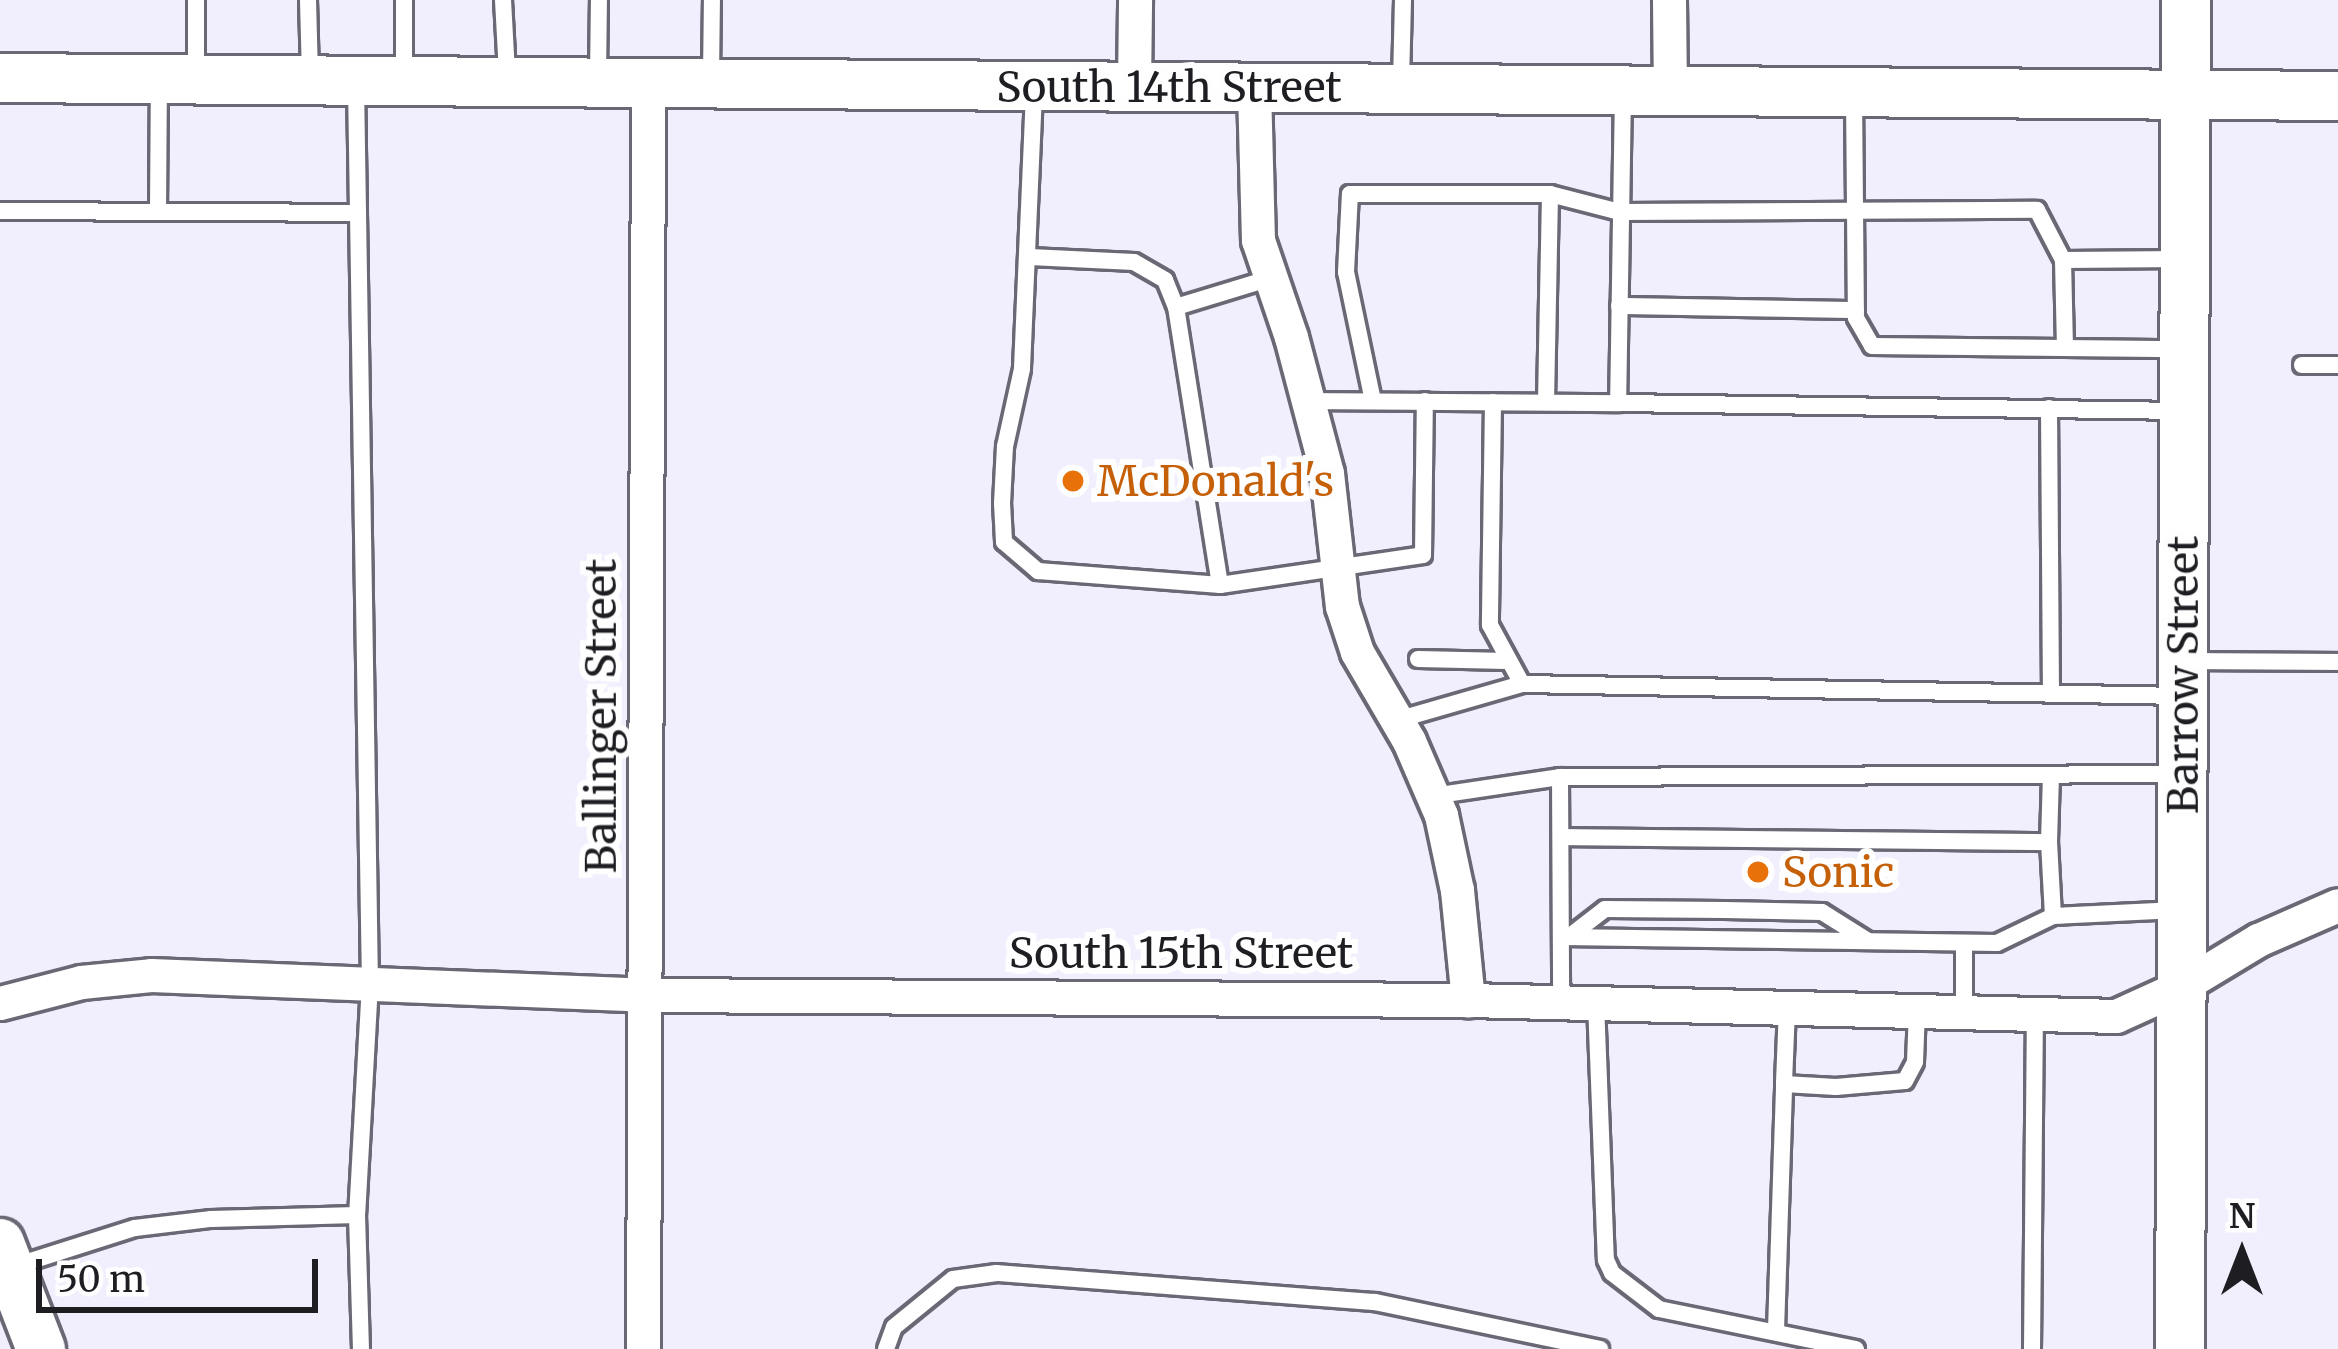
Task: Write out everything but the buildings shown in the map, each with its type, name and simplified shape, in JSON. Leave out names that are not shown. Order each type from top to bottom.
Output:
[{"type":"main road","name":"Barrow Street","points":[[2180,1349],[2186,0]]},
{"type":"main road","name":"South 14th Street","points":[[0,78],[2338,96]]},
{"type":"main road","points":[[4,1261],[41,1349]]},
{"type":"street","points":[[1134,87],[1135,0]]},
{"type":"street","points":[[1646,91],[1670,0]]},
{"type":"street","name":"Ballinger Street","points":[[643,1349],[648,83]]},
{"type":"street","points":[[1254,88],[1258,240],[1327,473],[1342,607],[1357,652],[1397,720],[1433,796],[1456,890],[1468,1000]]},
{"type":"street","name":"South 15th Street","points":[[0,1003],[81,982],[151,975],[645,995],[1468,1000],[2116,1016],[2182,986],[2258,940],[2338,905]]},
{"type":"lane","points":[[158,212],[177,80],[196,0]]},
{"type":"lane","points":[[308,0],[357,81]]},
{"type":"lane","points":[[361,1349],[357,1215],[370,985],[357,81],[404,0]]},
{"type":"lane","points":[[503,0],[507,82]]},
{"type":"lane","points":[[598,82],[599,0]]},
{"type":"lane","points":[[711,84],[712,0]]},
{"type":"lane","points":[[1401,89],[1403,0]]},
{"type":"lane","points":[[1034,86],[1030,257],[1022,370],[1005,446],[1004,542],[1038,571],[1220,585],[1423,555],[1425,401]]},
{"type":"lane","points":[[1618,403],[1620,212],[1646,91]]},
{"type":"lane","points":[[1854,93],[1856,310],[1863,338],[1872,346],[2184,349]]},
{"type":"lane","points":[[1373,401],[1346,272],[1350,194],[1550,194],[1620,212],[2037,210],[2063,260],[2065,346]]},
{"type":"lane","points":[[1546,402],[1550,194]]},
{"type":"lane","points":[[0,211],[358,213]]},
{"type":"lane","points":[[1030,257],[1134,262],[1165,280],[1176,307],[1220,585]]},
{"type":"lane","points":[[2063,260],[2184,259]]},
{"type":"lane","points":[[1176,307],[1271,278]]},
{"type":"lane","points":[[1619,306],[1856,310]]},
{"type":"lane","points":[[2302,365],[2338,365]]},
{"type":"lane","points":[[1308,401],[2184,411]]},
{"type":"lane","points":[[1493,402],[1490,625],[1522,685]]},
{"type":"lane","points":[[2050,408],[2051,692]]},
{"type":"lane","points":[[1418,659],[1507,661]]},
{"type":"lane","points":[[1397,720],[1522,685],[2051,692],[2338,662]]},
{"type":"lane","points":[[1433,796],[1560,777],[2182,774]]},
{"type":"lane","points":[[2051,776],[2053,916]]},
{"type":"lane","points":[[1560,777],[1566,937],[1561,1003]]},
{"type":"lane","points":[[1563,837],[2050,842]]},
{"type":"lane","points":[[1566,937],[1605,909],[1725,910],[1822,912],[1868,941]]},
{"type":"lane","points":[[1566,937],[1996,943],[2053,916],[2182,910]]},
{"type":"lane","points":[[1964,943],[1964,1012]]},
{"type":"lane","points":[[1596,1003],[1606,1260],[1612,1273],[1659,1310],[1856,1349]]},
{"type":"lane","points":[[1776,1330],[1787,1007]]},
{"type":"lane","points":[[1784,1084],[1836,1088],[1905,1081],[1915,1062],[1917,1011]]},
{"type":"lane","points":[[2032,1349],[2035,1014]]},
{"type":"lane","points":[[4,1261],[135,1228],[211,1219],[357,1215]]},
{"type":"lane","points":[[886,1349],[894,1328],[953,1280],[998,1273],[1375,1302],[1600,1349]]},
{"type":"place","name":"McDonald's","points":[[1073,481]]},
{"type":"place","name":"Sonic","points":[[1758,872]]}]
